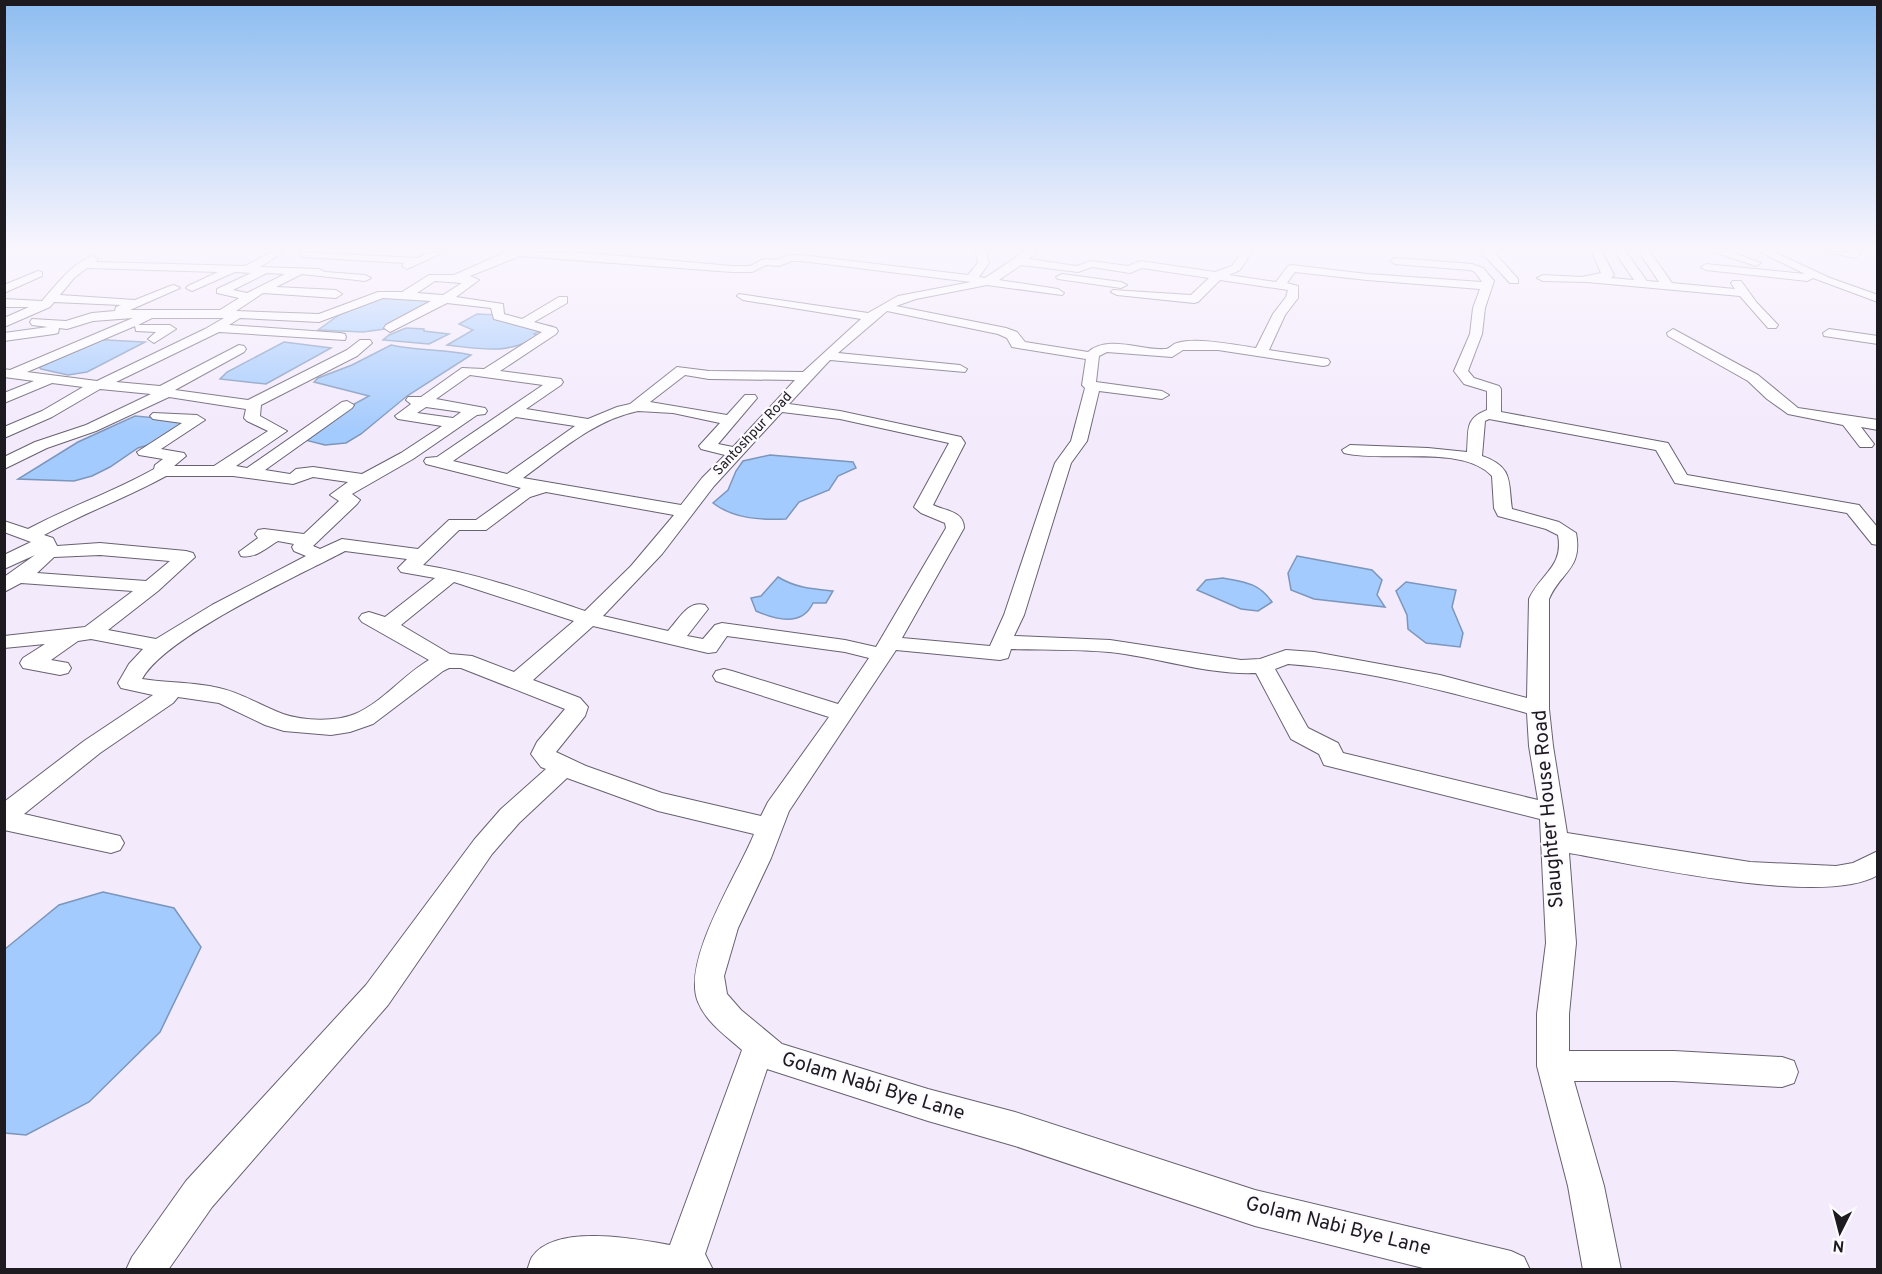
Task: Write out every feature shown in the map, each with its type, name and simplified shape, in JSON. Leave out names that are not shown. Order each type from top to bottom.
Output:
[{"type":"street","points":[[4,323],[28,311]]},
{"type":"street","points":[[112,314],[118,311]]},
{"type":"street","points":[[223,314],[227,311]]},
{"type":"street","points":[[250,331],[278,311]]},
{"type":"street","points":[[4,337],[56,330],[92,317],[112,314],[238,314],[301,317],[328,316],[339,311]]},
{"type":"street","points":[[390,328],[421,311]]},
{"type":"street","points":[[487,373],[552,331],[498,316],[499,311]]},
{"type":"street","points":[[524,323],[544,311]]},
{"type":"street","points":[[873,311],[1002,331],[1012,335],[1017,344],[1023,346],[1093,356]]},
{"type":"street","points":[[1261,352],[1281,311]]},
{"type":"street","points":[[1479,311],[1476,334],[1461,371],[1469,381],[1494,389],[1494,412],[1491,415]]},
{"type":"street","points":[[1758,311],[1772,325]]},
{"type":"street","name":"Santoshpur Road","points":[[516,682],[589,619],[674,528],[703,487],[779,407],[805,376],[878,312]]},
{"type":"street","points":[[7,367],[124,327],[150,314]]},
{"type":"street","points":[[4,434],[216,328],[238,314]]},
{"type":"street","points":[[272,333],[301,317]]},
{"type":"street","points":[[36,322],[67,325]]},
{"type":"street","points":[[124,327],[170,329],[154,339]]},
{"type":"street","points":[[216,328],[340,337]]},
{"type":"street","points":[[1673,333],[1753,378],[1793,411],[1848,422],[1878,424]]},
{"type":"street","points":[[1829,333],[1878,340]]},
{"type":"street","points":[[7,367],[50,380],[144,389],[254,405],[352,353],[365,343]]},
{"type":"street","points":[[1162,395],[1093,386],[1088,383],[1093,356],[1101,349],[1172,353],[1177,347],[1185,345],[1218,346],[1323,362]]},
{"type":"street","points":[[144,389],[239,349]]},
{"type":"street","points":[[167,352],[214,358]]},
{"type":"street","points":[[827,356],[960,369]]},
{"type":"street","points":[[4,464],[41,445],[83,431],[165,392],[214,358]]},
{"type":"street","points":[[510,480],[589,424],[635,407],[682,370],[709,375],[805,376]]},
{"type":"street","points":[[441,462],[556,382],[467,371],[416,401],[404,416],[456,423]]},
{"type":"street","points":[[4,399],[50,380]]},
{"type":"street","points":[[542,486],[537,491],[525,492],[480,526],[455,524],[408,568],[451,575],[589,619],[708,647],[728,621],[845,646],[1000,653],[1001,642],[1014,615],[1063,463],[1079,441],[1093,386]]},
{"type":"street","points":[[736,453],[707,446],[750,398]]},
{"type":"street","points":[[416,401],[589,424]]},
{"type":"street","points":[[219,470],[279,432],[252,418],[254,405]]},
{"type":"street","points":[[251,473],[347,405]]},
{"type":"street","points":[[635,407],[658,408],[730,420]]},
{"type":"street","name":"Golam Nabi Bye Lane","points":[[779,407],[840,415],[955,440],[957,443],[923,507],[953,518],[955,528],[886,649],[777,809],[758,858],[724,928],[709,975],[712,999],[730,1020],[772,1056],[1016,1130],[1255,1208],[1510,1269]]},
{"type":"street","points":[[321,556],[300,547],[351,500],[339,495],[406,456],[475,410]]},
{"type":"street","points":[[1350,450],[1428,453],[1474,459],[1477,421],[1479,418],[1491,415],[1662,446],[1681,479],[1853,509],[1878,540]]},
{"type":"street","points":[[158,416],[197,420],[145,452],[178,456],[161,468],[164,471]]},
{"type":"street","points":[[1848,422],[1866,444]]},
{"type":"street","points":[[406,456],[441,462],[510,480],[684,511]]},
{"type":"street","name":"Slaughter House Road","points":[[1474,459],[1494,468],[1500,475],[1504,513],[1552,525],[1567,533],[1569,556],[1564,568],[1542,589],[1539,599],[1538,709],[1541,746],[1553,813],[1561,943],[1553,1014],[1553,1066],[1586,1186],[1602,1269]]},
{"type":"street","points":[[9,576],[79,508],[126,492],[164,471],[219,470],[293,479],[302,473],[313,472],[364,479]]},
{"type":"street","points":[[4,526],[42,543],[186,557],[152,587],[83,634],[31,663],[60,668]]},
{"type":"street","points":[[248,552],[270,534],[308,540]]},
{"type":"street","points":[[422,555],[342,545],[219,609],[157,648],[143,660],[129,683],[220,695],[283,723],[341,728],[351,726],[374,714],[420,676],[446,661]]},
{"type":"street","points":[[91,582],[139,552]]},
{"type":"street","points":[[451,575],[378,622],[446,661],[464,661],[576,707],[577,711],[545,748],[543,754],[550,760],[626,792],[677,809],[770,827]]},
{"type":"street","points":[[9,576],[152,587]]},
{"type":"street","points":[[673,639],[698,609]]},
{"type":"street","points":[[4,642],[83,634],[148,644],[157,648]]},
{"type":"street","points":[[1001,642],[1110,646],[1161,656],[1241,667],[1263,666],[1286,657],[1314,659],[1440,682],[1538,709]]},
{"type":"street","points":[[1263,666],[1299,733],[1330,749],[1333,759],[1553,813]]},
{"type":"street","points":[[724,676],[842,713]]},
{"type":"street","points":[[4,818],[92,747],[165,698],[172,690]]},
{"type":"street","points":[[145,1269],[199,1194],[377,995],[483,847],[510,816],[564,767]]},
{"type":"street","points":[[4,818],[111,843]]},
{"type":"street","points":[[1555,841],[1750,873],[1836,878],[1860,872],[1878,861]]},
{"type":"street","points":[[546,1269],[557,1260],[583,1255],[689,1268],[711,1178],[759,1046]]},
{"type":"street","points":[[1553,1066],[1674,1066],[1782,1072]]},
{"type":"water","points":[[347,311],[419,311],[385,329],[363,332],[318,330]]},
{"type":"water","points":[[477,314],[499,315],[551,326],[534,334],[539,336],[516,346],[483,349],[447,345],[473,330],[459,324]]},
{"type":"water","points":[[406,328],[449,334],[429,344],[383,340]]},
{"type":"water","points":[[89,339],[145,342],[87,372],[68,375],[41,369],[36,364]]},
{"type":"water","points":[[284,342],[331,348],[266,384],[220,379],[227,372]]},
{"type":"water","points":[[391,345],[471,355],[407,396],[361,434],[346,443],[325,445],[301,439],[327,419],[369,396],[314,382],[318,378],[352,365]]},
{"type":"water","points":[[135,416],[190,421],[155,443],[138,448],[92,476],[74,481],[18,479],[78,442]]},
{"type":"water","points":[[770,455],[853,462],[856,468],[838,476],[829,490],[799,502],[786,519],[738,515],[713,503],[728,490],[743,461]]},
{"type":"water","points":[[1297,556],[1372,570],[1382,580],[1377,595],[1385,607],[1314,599],[1291,590],[1288,573]]},
{"type":"water","points":[[778,577],[798,586],[833,591],[826,603],[813,603],[802,616],[795,618],[780,619],[756,611],[751,598],[761,596]]},
{"type":"water","points":[[1223,578],[1257,587],[1272,602],[1258,611],[1241,609],[1197,590],[1206,580]]},
{"type":"water","points":[[1406,582],[1456,590],[1452,607],[1463,633],[1460,647],[1426,643],[1408,629],[1407,615],[1396,591]]},
{"type":"water","points":[[103,892],[174,908],[201,947],[160,1032],[89,1102],[26,1135],[5,1133],[5,949],[59,905]]}]
